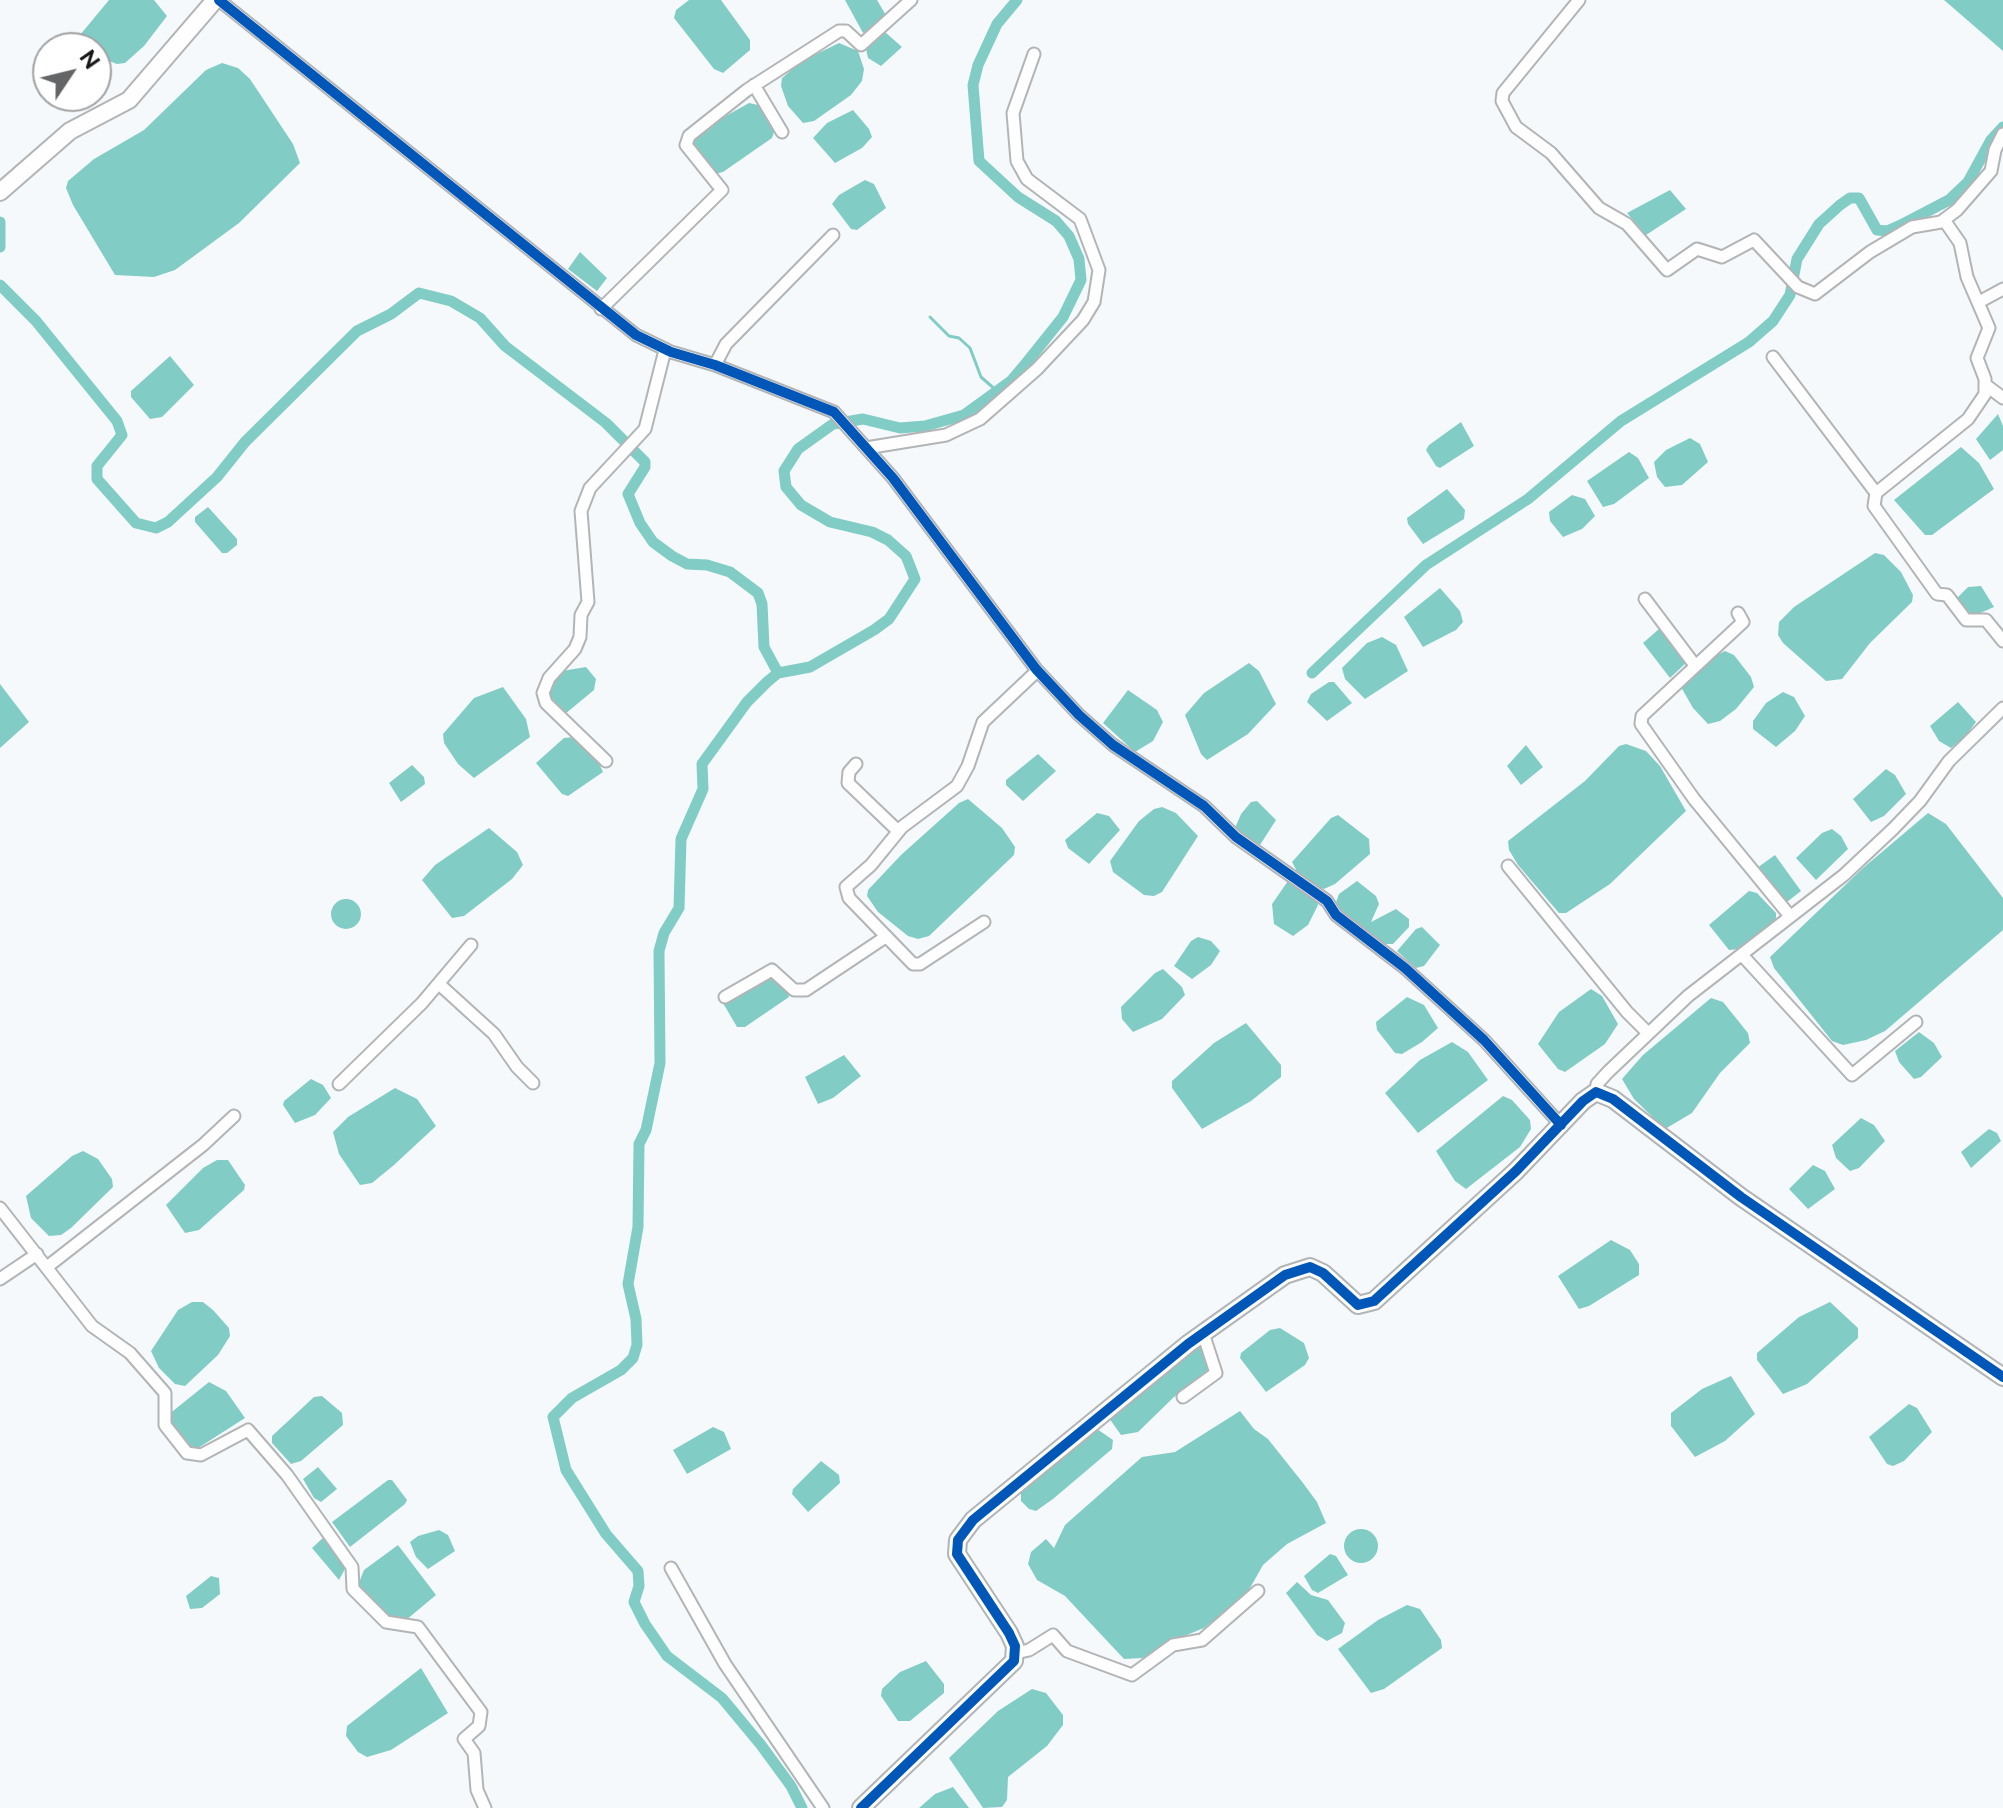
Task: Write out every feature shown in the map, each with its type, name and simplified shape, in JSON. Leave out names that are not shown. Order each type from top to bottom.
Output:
[{"type":"street","points":[[0,192],[70,131],[129,100],[217,0],[636,335],[665,350],[715,365],[834,412],[893,478],[1037,671],[1113,745],[1204,806],[1236,837],[1327,901],[1336,915],[1405,968],[1484,1040],[1561,1125]]},
{"type":"street","points":[[601,309],[722,190],[686,145],[705,121],[754,85],[839,31],[846,31],[861,45],[911,0]]},
{"type":"street","points":[[1579,0],[1503,93],[1506,112],[1516,127],[1551,153],[1599,208],[1627,224],[1667,270],[1697,249],[1722,257],[1754,240],[1798,287],[1815,294],[1870,252],[1912,227],[1944,220],[1978,190],[1991,171],[1995,150],[2003,134]]},
{"type":"street","points":[[866,448],[946,435],[980,419],[1037,369],[1094,302],[1099,270],[1080,219],[1027,179],[1017,161],[1013,113],[1034,54]]},
{"type":"street","points":[[754,85],[782,132]]},
{"type":"street","points":[[1944,220],[1960,243],[1967,277],[1989,328],[1977,358],[1987,386],[2003,398]]},
{"type":"street","points":[[715,365],[726,344],[833,235]]},
{"type":"street","points":[[1979,302],[2003,289]]},
{"type":"street","points":[[606,761],[546,703],[543,693],[549,678],[575,649],[581,615],[588,602],[581,511],[590,488],[639,436],[647,421],[665,350]]},
{"type":"street","points":[[1773,357],[1876,493]]},
{"type":"street","points":[[1987,386],[1968,419],[1876,493],[1874,506],[1937,594],[1947,595],[1966,620],[1986,620],[2003,641]]},
{"type":"street","points":[[1645,599],[1694,664]]},
{"type":"street","points":[[1738,613],[1743,622],[1694,664],[1642,716],[1641,724],[1694,799],[1790,916]]},
{"type":"street","points":[[984,922],[920,964],[908,961],[849,898],[846,887],[871,865],[898,831],[957,786],[968,766],[983,722],[1037,671]]},
{"type":"street","points":[[861,1808],[1012,1665],[1016,1653],[1009,1633],[961,1563],[956,1549],[958,1540],[973,1520],[1203,1333],[1285,1275],[1304,1266],[1323,1273],[1358,1305],[1374,1301],[1596,1092],[1597,1084],[1688,996],[1844,875],[1893,829],[1920,801],[1949,761],[2003,708]]},
{"type":"street","points":[[856,764],[849,772],[848,783],[898,831]]},
{"type":"street","points":[[1508,866],[1627,1012],[1648,1033]]},
{"type":"street","points":[[725,997],[767,970],[776,972],[794,990],[806,990],[884,938]]},
{"type":"street","points":[[339,1084],[439,984],[471,945]]},
{"type":"street","points":[[1742,955],[1852,1075],[1916,1022]]},
{"type":"street","points":[[439,984],[494,1034],[517,1067],[533,1083]]},
{"type":"street","points":[[1596,1092],[1613,1099],[1741,1197],[2003,1377]]},
{"type":"street","points":[[47,1267],[192,1154],[234,1116]]},
{"type":"street","points":[[0,1208],[100,1335],[130,1353],[165,1393],[165,1425],[187,1453],[201,1455],[248,1430],[287,1475],[352,1567],[353,1589],[386,1622],[418,1627],[481,1712],[479,1726],[464,1739],[474,1753],[477,1790],[485,1808]]},
{"type":"street","points":[[0,1279],[37,1254]]},
{"type":"street","points":[[1183,1397],[1216,1373],[1203,1333]]},
{"type":"street","points":[[671,1568],[725,1664],[823,1808]]},
{"type":"street","points":[[1016,1653],[1029,1650],[1053,1635],[1067,1651],[1132,1675],[1173,1645],[1202,1640],[1258,1591]]},
{"type":"water","points":[[109,0],[154,0],[167,16],[144,46],[125,63],[112,62],[112,32],[82,32]]},
{"type":"water","points":[[689,0],[721,0],[750,40],[750,50],[723,73],[714,69],[674,18],[676,10]]},
{"type":"water","points":[[845,0],[877,0],[887,17],[863,33]]},
{"type":"water","points":[[1944,0],[2003,0],[2003,51]]},
{"type":"water","points":[[885,32],[902,47],[881,66],[868,58],[866,49]]},
{"type":"water","points":[[839,43],[858,51],[864,69],[862,81],[851,95],[814,121],[803,123],[788,106],[781,86],[782,78],[802,61]]},
{"type":"water","points":[[222,63],[238,68],[250,79],[293,144],[300,163],[239,223],[175,270],[154,277],[115,275],[73,205],[66,188],[68,181],[94,159],[144,130],[206,70]]},
{"type":"water","points":[[749,103],[758,105],[769,117],[775,129],[772,138],[723,172],[714,174],[692,140],[708,126]]},
{"type":"water","points":[[853,110],[872,137],[862,148],[835,163],[813,138],[827,123]]},
{"type":"water","points":[[865,180],[874,184],[886,208],[857,230],[851,229],[832,204],[839,195]]},
{"type":"water","points":[[1670,190],[1686,209],[1646,235],[1627,213]]},
{"type":"water","points":[[580,252],[607,278],[597,291],[568,269]]},
{"type":"water","points":[[170,356],[194,385],[162,417],[150,419],[131,397],[131,391]]},
{"type":"water","points":[[1998,414],[2003,426],[2003,450],[1990,460],[1976,439]]},
{"type":"water","points":[[1461,422],[1474,446],[1440,468],[1436,466],[1426,450]]},
{"type":"water","points":[[1690,438],[1700,444],[1708,462],[1682,485],[1665,487],[1657,477],[1654,462],[1666,450]]},
{"type":"water","points":[[1961,447],[1979,463],[1994,489],[1932,535],[1925,535],[1894,500]]},
{"type":"water","points":[[1629,452],[1638,458],[1649,478],[1614,504],[1603,507],[1587,481]]},
{"type":"water","points":[[1447,489],[1465,510],[1464,519],[1423,544],[1407,518]]},
{"type":"water","points":[[1572,495],[1585,499],[1595,516],[1582,529],[1563,537],[1550,521],[1549,512]]},
{"type":"water","points":[[208,507],[237,539],[237,545],[227,553],[222,553],[195,522],[195,517]]},
{"type":"water","points":[[1875,553],[1884,555],[1901,572],[1913,595],[1912,602],[1870,643],[1842,679],[1826,681],[1783,643],[1778,635],[1779,622],[1794,607]]},
{"type":"water","points":[[1981,586],[1994,607],[1969,618],[1955,600],[1968,587]]},
{"type":"water","points":[[1440,588],[1460,611],[1463,622],[1456,630],[1423,647],[1404,617]]},
{"type":"water","points":[[1659,629],[1687,662],[1670,678],[1643,643]]},
{"type":"water","points":[[1382,637],[1396,645],[1408,671],[1365,699],[1345,679],[1342,668],[1367,643]]},
{"type":"water","points":[[1725,651],[1734,655],[1751,677],[1754,687],[1736,709],[1720,721],[1708,724],[1693,708],[1681,687],[1709,659]]},
{"type":"water","points":[[1249,663],[1259,671],[1276,704],[1248,734],[1207,760],[1201,754],[1185,715],[1204,693]]},
{"type":"water","points":[[586,667],[596,679],[594,690],[565,714],[549,700],[548,691],[562,671]]},
{"type":"water","points":[[1334,682],[1352,703],[1327,721],[1307,702],[1311,694]]},
{"type":"water","points":[[0,684],[29,722],[0,748]]},
{"type":"water","points":[[503,687],[526,719],[530,737],[474,778],[458,764],[444,743],[443,734],[474,698]]},
{"type":"water","points":[[1128,690],[1157,710],[1163,722],[1153,741],[1135,752],[1103,723]]},
{"type":"water","points":[[1783,692],[1794,697],[1805,716],[1795,731],[1776,747],[1753,729],[1753,721],[1766,703]]},
{"type":"water","points":[[1958,702],[1976,722],[1964,738],[1951,748],[1939,741],[1930,726]]},
{"type":"water","points":[[574,737],[597,759],[603,772],[568,796],[562,794],[536,763],[564,738]]},
{"type":"water","points":[[1626,744],[1646,751],[1660,766],[1686,811],[1610,884],[1566,913],[1559,913],[1518,865],[1509,850],[1508,841],[1585,781],[1619,746]]},
{"type":"water","points":[[1526,745],[1543,767],[1521,785],[1507,766]]},
{"type":"water","points":[[1038,754],[1056,771],[1023,801],[1006,785],[1006,780]]},
{"type":"water","points":[[412,765],[424,777],[425,784],[401,802],[389,783]]},
{"type":"water","points":[[1886,769],[1895,775],[1906,794],[1884,816],[1871,822],[1853,799]]},
{"type":"water","points":[[968,799],[1002,828],[1015,847],[1014,855],[929,936],[918,939],[908,936],[878,912],[867,896],[868,890],[901,855],[959,803]]},
{"type":"water","points":[[1257,801],[1276,820],[1260,845],[1253,844],[1235,828],[1241,814],[1251,802]]},
{"type":"water","points":[[1162,807],[1176,813],[1198,836],[1162,892],[1154,896],[1144,895],[1113,872],[1110,861],[1139,821],[1154,809]]},
{"type":"water","points":[[1097,813],[1109,816],[1120,830],[1089,864],[1068,848],[1065,840]]},
{"type":"water","points":[[1928,813],[1946,824],[2003,898],[2003,930],[1885,1031],[1866,1040],[1843,1045],[1832,1041],[1774,968],[1770,957],[1863,868]]},
{"type":"water","points":[[1338,815],[1369,839],[1370,854],[1335,884],[1324,889],[1300,877],[1292,862],[1331,818]]},
{"type":"water","points":[[489,828],[517,852],[523,865],[512,879],[464,916],[452,918],[422,880],[435,865]]},
{"type":"water","points":[[1832,829],[1841,836],[1848,849],[1816,880],[1796,858],[1822,833]]},
{"type":"water","points":[[1775,855],[1801,891],[1787,902],[1757,868]]},
{"type":"water","points":[[1288,881],[1315,897],[1318,905],[1308,925],[1293,936],[1274,924],[1272,904]]},
{"type":"water","points":[[1357,881],[1376,896],[1379,904],[1371,922],[1396,909],[1409,919],[1409,927],[1393,944],[1384,944],[1335,905],[1339,894]]},
{"type":"water","points":[[1749,891],[1757,893],[1776,913],[1776,920],[1740,949],[1729,950],[1709,925]]},
{"type":"water","points":[[346,899],[352,900],[360,908],[360,920],[352,928],[346,929],[340,928],[332,920],[331,914],[332,908],[340,900]]},
{"type":"water","points":[[1422,927],[1440,945],[1424,966],[1416,968],[1397,951],[1416,929]]},
{"type":"water","points":[[1198,937],[1211,941],[1220,951],[1211,965],[1192,979],[1174,966],[1191,941]]},
{"type":"water","points":[[1163,969],[1182,987],[1185,995],[1162,1019],[1133,1032],[1122,1019],[1121,1007],[1155,973]]},
{"type":"water","points":[[770,974],[788,991],[789,997],[745,1027],[737,1027],[723,1003]]},
{"type":"water","points":[[1591,989],[1602,996],[1618,1024],[1605,1044],[1565,1072],[1558,1069],[1538,1044],[1559,1012]]},
{"type":"water","points":[[1407,997],[1424,1005],[1438,1028],[1402,1054],[1395,1053],[1377,1030],[1376,1022]]},
{"type":"water","points":[[1711,998],[1723,1002],[1748,1033],[1750,1043],[1720,1073],[1692,1113],[1665,1129],[1634,1099],[1622,1079],[1643,1055]]},
{"type":"water","points":[[1246,1023],[1281,1065],[1281,1077],[1251,1101],[1202,1129],[1172,1088],[1172,1081],[1214,1043]]},
{"type":"water","points":[[1919,1032],[1934,1043],[1942,1057],[1921,1077],[1914,1079],[1899,1062],[1895,1051]]},
{"type":"water","points":[[1452,1042],[1468,1052],[1488,1080],[1418,1133],[1385,1093],[1420,1060]]},
{"type":"water","points":[[844,1055],[861,1076],[833,1098],[818,1104],[805,1077]]},
{"type":"water","points":[[311,1079],[323,1085],[331,1098],[315,1115],[295,1123],[283,1105],[284,1101]]},
{"type":"water","points":[[395,1088],[417,1099],[436,1126],[372,1183],[360,1185],[339,1154],[333,1132],[348,1117]]},
{"type":"water","points":[[1503,1096],[1512,1100],[1530,1120],[1531,1129],[1520,1147],[1466,1189],[1455,1181],[1436,1151]]},
{"type":"water","points":[[1861,1118],[1874,1125],[1885,1141],[1859,1168],[1850,1171],[1836,1158],[1832,1145]]},
{"type":"water","points":[[1989,1129],[1997,1133],[2001,1141],[1971,1168],[1961,1152]]},
{"type":"water","points":[[83,1151],[98,1159],[112,1179],[113,1187],[71,1228],[61,1235],[49,1236],[31,1218],[26,1196],[72,1156]]},
{"type":"water","points":[[217,1160],[228,1160],[245,1185],[244,1190],[199,1230],[185,1233],[166,1205],[203,1168]]},
{"type":"water","points":[[1813,1165],[1825,1171],[1835,1189],[1808,1209],[1789,1189]]},
{"type":"water","points":[[1611,1240],[1630,1250],[1639,1264],[1639,1275],[1579,1309],[1558,1276]]},
{"type":"water","points":[[192,1302],[203,1302],[213,1310],[229,1328],[230,1336],[218,1355],[185,1386],[175,1384],[159,1368],[151,1351],[178,1310]]},
{"type":"water","points":[[1830,1302],[1858,1328],[1858,1338],[1807,1384],[1783,1394],[1757,1360],[1757,1353],[1799,1317]]},
{"type":"water","points":[[1280,1328],[1304,1343],[1309,1358],[1305,1365],[1266,1392],[1240,1358],[1241,1353],[1270,1330]]},
{"type":"water","points":[[1197,1347],[1204,1348],[1210,1370],[1174,1397],[1138,1432],[1121,1435],[1109,1418]]},
{"type":"water","points":[[1731,1376],[1755,1414],[1725,1441],[1695,1457],[1671,1426],[1671,1413],[1702,1389]]},
{"type":"water","points":[[209,1382],[226,1391],[245,1418],[195,1450],[187,1447],[167,1421],[168,1415]]},
{"type":"water","points":[[322,1396],[342,1413],[343,1425],[301,1461],[291,1464],[272,1443],[272,1436],[314,1397]]},
{"type":"water","points":[[1909,1404],[1917,1408],[1932,1432],[1904,1461],[1893,1466],[1887,1464],[1869,1437]]},
{"type":"water","points":[[1240,1411],[1254,1429],[1268,1439],[1303,1483],[1317,1502],[1326,1523],[1287,1544],[1263,1565],[1246,1595],[1204,1628],[1172,1641],[1143,1658],[1124,1659],[1065,1596],[1037,1580],[1028,1564],[1031,1552],[1046,1539],[1054,1548],[1065,1525],[1142,1457],[1175,1452]]},
{"type":"water","points":[[713,1427],[724,1432],[731,1449],[687,1474],[673,1450]]},
{"type":"water","points":[[1097,1429],[1113,1440],[1112,1449],[1053,1499],[1036,1511],[1029,1509],[1021,1501],[1021,1490]]},
{"type":"water","points":[[821,1461],[839,1475],[840,1483],[808,1512],[792,1494],[793,1489]]},
{"type":"water","points":[[318,1467],[337,1489],[321,1502],[314,1498],[303,1479]]},
{"type":"water","points":[[392,1480],[407,1500],[405,1504],[350,1547],[332,1522]]},
{"type":"water","points":[[1361,1529],[1373,1534],[1378,1546],[1373,1558],[1361,1563],[1349,1558],[1344,1546],[1349,1534]]},
{"type":"water","points":[[439,1530],[448,1535],[455,1551],[428,1569],[416,1557],[410,1542],[418,1536]]},
{"type":"water","points":[[324,1537],[346,1567],[339,1580],[312,1548]]},
{"type":"water","points":[[398,1545],[436,1595],[406,1620],[386,1618],[358,1585],[364,1570]]},
{"type":"water","points":[[1330,1554],[1336,1556],[1348,1575],[1318,1593],[1312,1590],[1304,1576]]},
{"type":"water","points":[[211,1576],[219,1578],[220,1594],[202,1608],[190,1609],[186,1596]]},
{"type":"water","points":[[1297,1582],[1311,1595],[1328,1600],[1345,1623],[1342,1633],[1327,1641],[1317,1635],[1286,1593]]},
{"type":"water","points":[[1407,1605],[1420,1609],[1441,1640],[1442,1648],[1384,1689],[1371,1693],[1338,1649],[1378,1620]]},
{"type":"water","points":[[926,1661],[944,1684],[944,1693],[910,1721],[898,1721],[881,1696],[882,1689],[900,1672]]},
{"type":"water","points":[[421,1668],[448,1713],[391,1750],[367,1757],[358,1752],[346,1736],[347,1726]]},
{"type":"water","points":[[1032,1689],[1046,1693],[1063,1715],[1063,1725],[1047,1746],[1008,1777],[1007,1800],[1002,1807],[983,1808],[949,1758],[998,1711]]},
{"type":"water","points":[[953,1787],[969,1808],[919,1808],[935,1794]]},
{"type":"waterway","points":[[802,1808],[791,1786],[722,1698],[667,1656],[645,1624],[634,1602],[639,1586],[638,1571],[606,1534],[566,1470],[553,1417],[572,1398],[621,1370],[633,1358],[637,1345],[636,1319],[628,1284],[638,1227],[639,1144],[646,1130],[660,1063],[659,951],[664,933],[679,908],[681,839],[703,789],[702,764],[747,702],[767,682],[778,673],[810,667],[874,630],[889,619],[915,579],[906,556],[888,540],[872,532],[830,522],[801,505],[786,487],[784,471],[798,449],[833,424],[863,419],[900,428],[925,426],[964,415],[1011,381],[1063,317],[1081,280],[1079,259],[1069,236],[1056,221],[1018,197],[979,161],[973,85],[978,65],[997,24],[1017,0]]},
{"type":"waterway","points":[[1312,673],[1426,565],[1528,499],[1621,421],[1749,342],[1773,321],[1790,295],[1797,259],[1819,224],[1840,205],[1850,198],[1859,198],[1877,230],[1887,231],[1903,224],[1949,200],[1968,182],[1991,140],[2003,127]]},
{"type":"waterway","points":[[0,222],[0,247]]},
{"type":"waterway","points":[[0,285],[36,321],[117,421],[122,435],[97,466],[97,479],[136,523],[156,528],[168,522],[217,477],[245,442],[357,331],[391,314],[419,293],[451,301],[480,318],[505,346],[606,423],[645,462],[628,494],[640,523],[653,542],[672,556],[687,564],[707,565],[730,572],[758,593],[762,604],[764,647],[778,673]]},
{"type":"waterway","points":[[930,317],[949,336],[959,338],[970,348],[981,377],[997,391]]},
{"type":"cycle path","points":[[219,0],[636,335],[671,352],[715,365],[834,412],[893,478],[1036,669],[1079,715],[1113,745],[1204,806],[1236,837],[1327,901],[1336,915],[1405,968],[1484,1040],[1561,1125]]},
{"type":"cycle path","points":[[861,1808],[1014,1661],[1015,1646],[1009,1633],[957,1554],[958,1540],[973,1520],[1188,1344],[1285,1275],[1310,1267],[1323,1273],[1358,1305],[1374,1301],[1516,1171],[1583,1101],[1596,1092],[1613,1099],[1741,1197],[2003,1377]]}]
